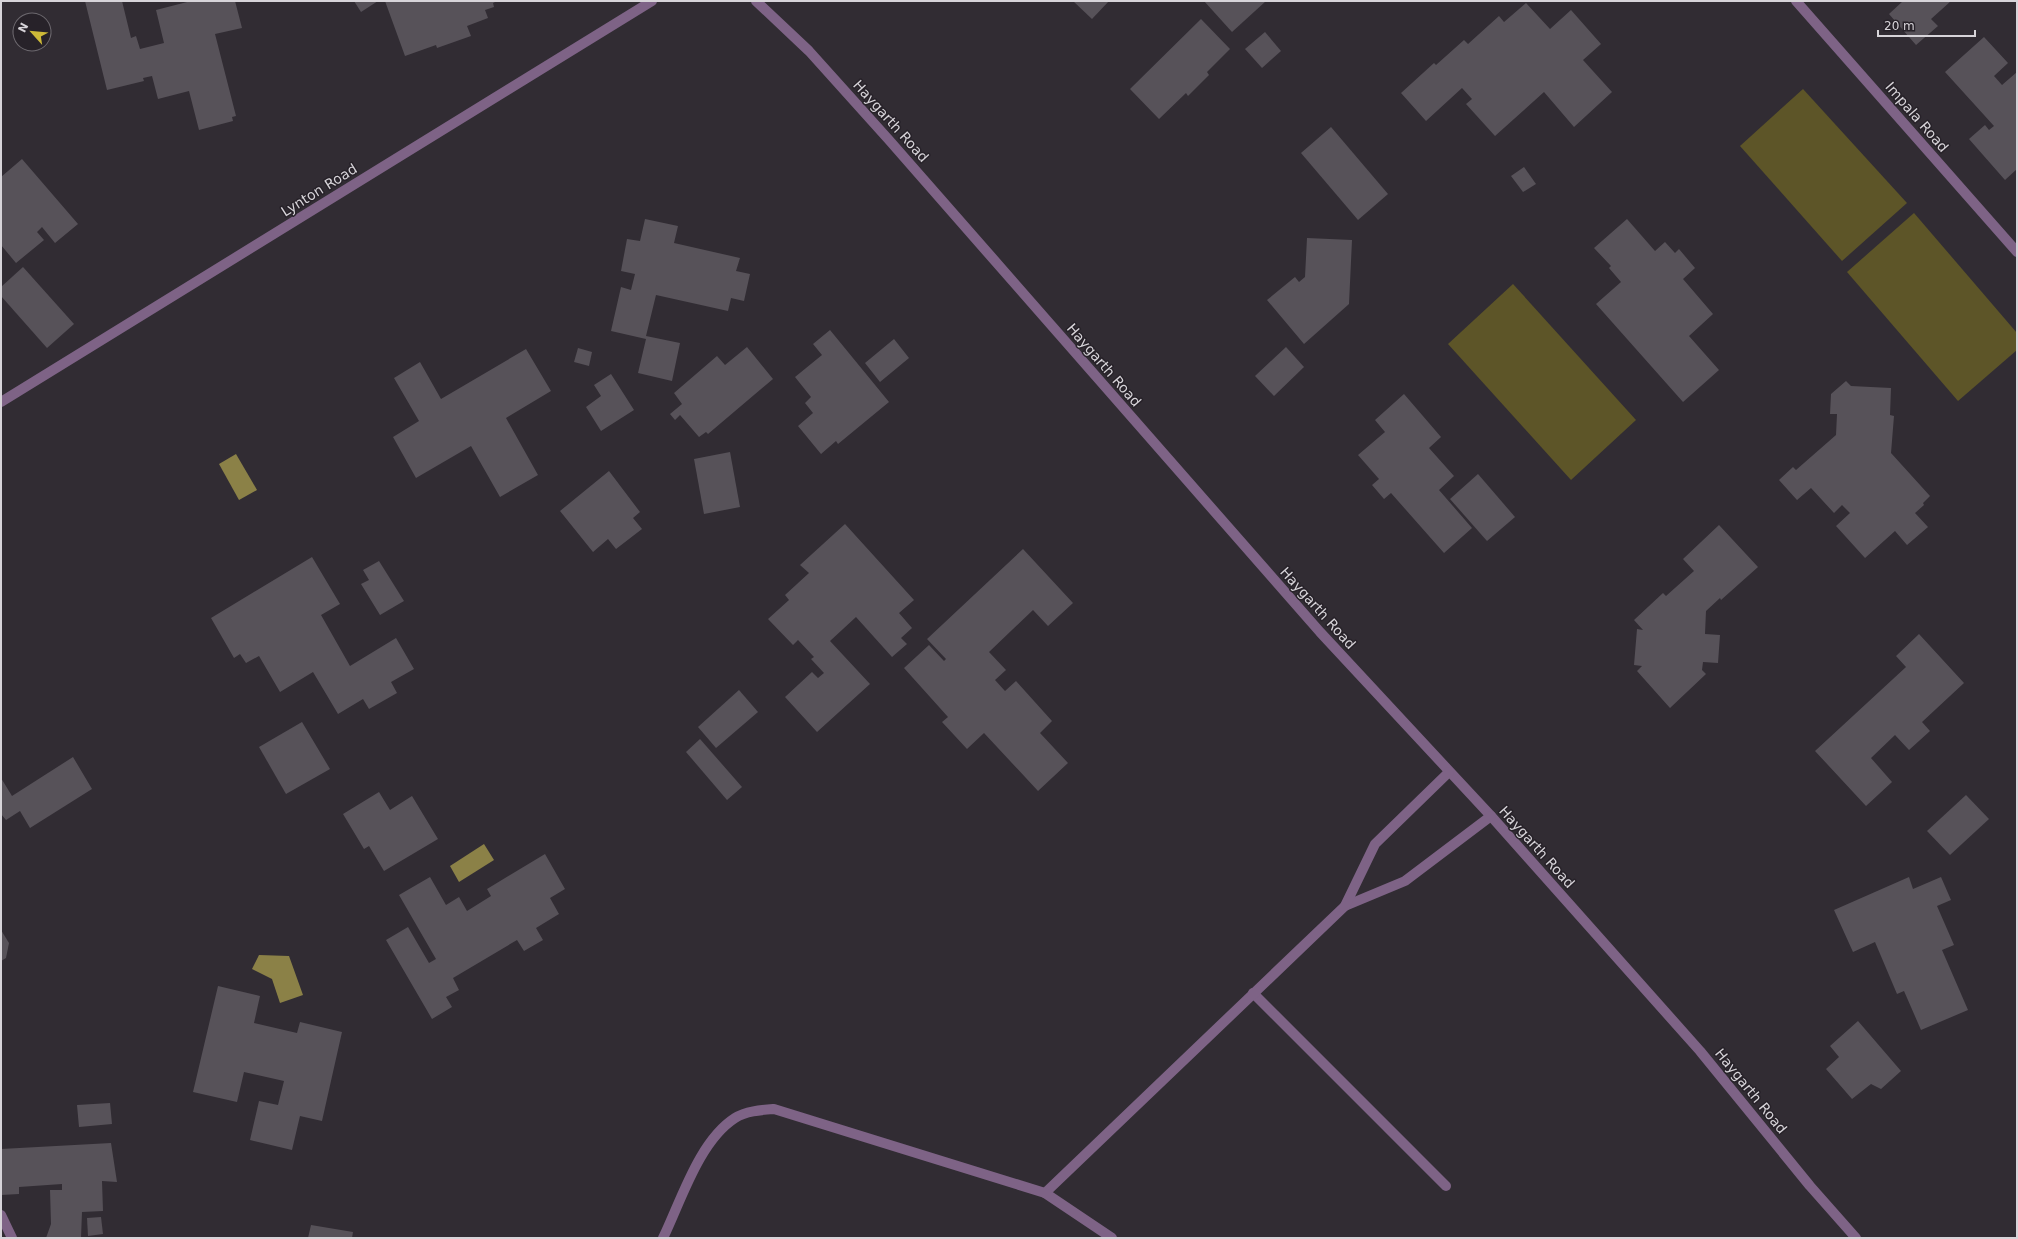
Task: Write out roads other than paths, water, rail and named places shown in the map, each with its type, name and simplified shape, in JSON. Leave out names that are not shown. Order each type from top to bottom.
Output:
[{"type":"street","name":"Lynton Road","points":[[1,402],[652,1]]},
{"type":"street","name":"Haygarth Road","points":[[756,1],[809,51],[884,134],[1320,632],[1491,816],[1700,1051],[1810,1186],[1856,1238]]},
{"type":"street","name":"Impala Road","points":[[1796,1],[2017,252]]},
{"type":"street","points":[[1045,1193],[1345,906],[1375,844],[1449,772]]},
{"type":"street","points":[[1345,906],[1405,881],[1491,816]]},
{"type":"street","points":[[1253,993],[1446,1186]]},
{"type":"street","points":[[663,1238],[706,1148],[720,1130],[736,1118],[758,1110],[774,1109],[788,1112],[1045,1193],[1112,1238]]},
{"type":"street","points":[[1,1215],[12,1238]]}]
